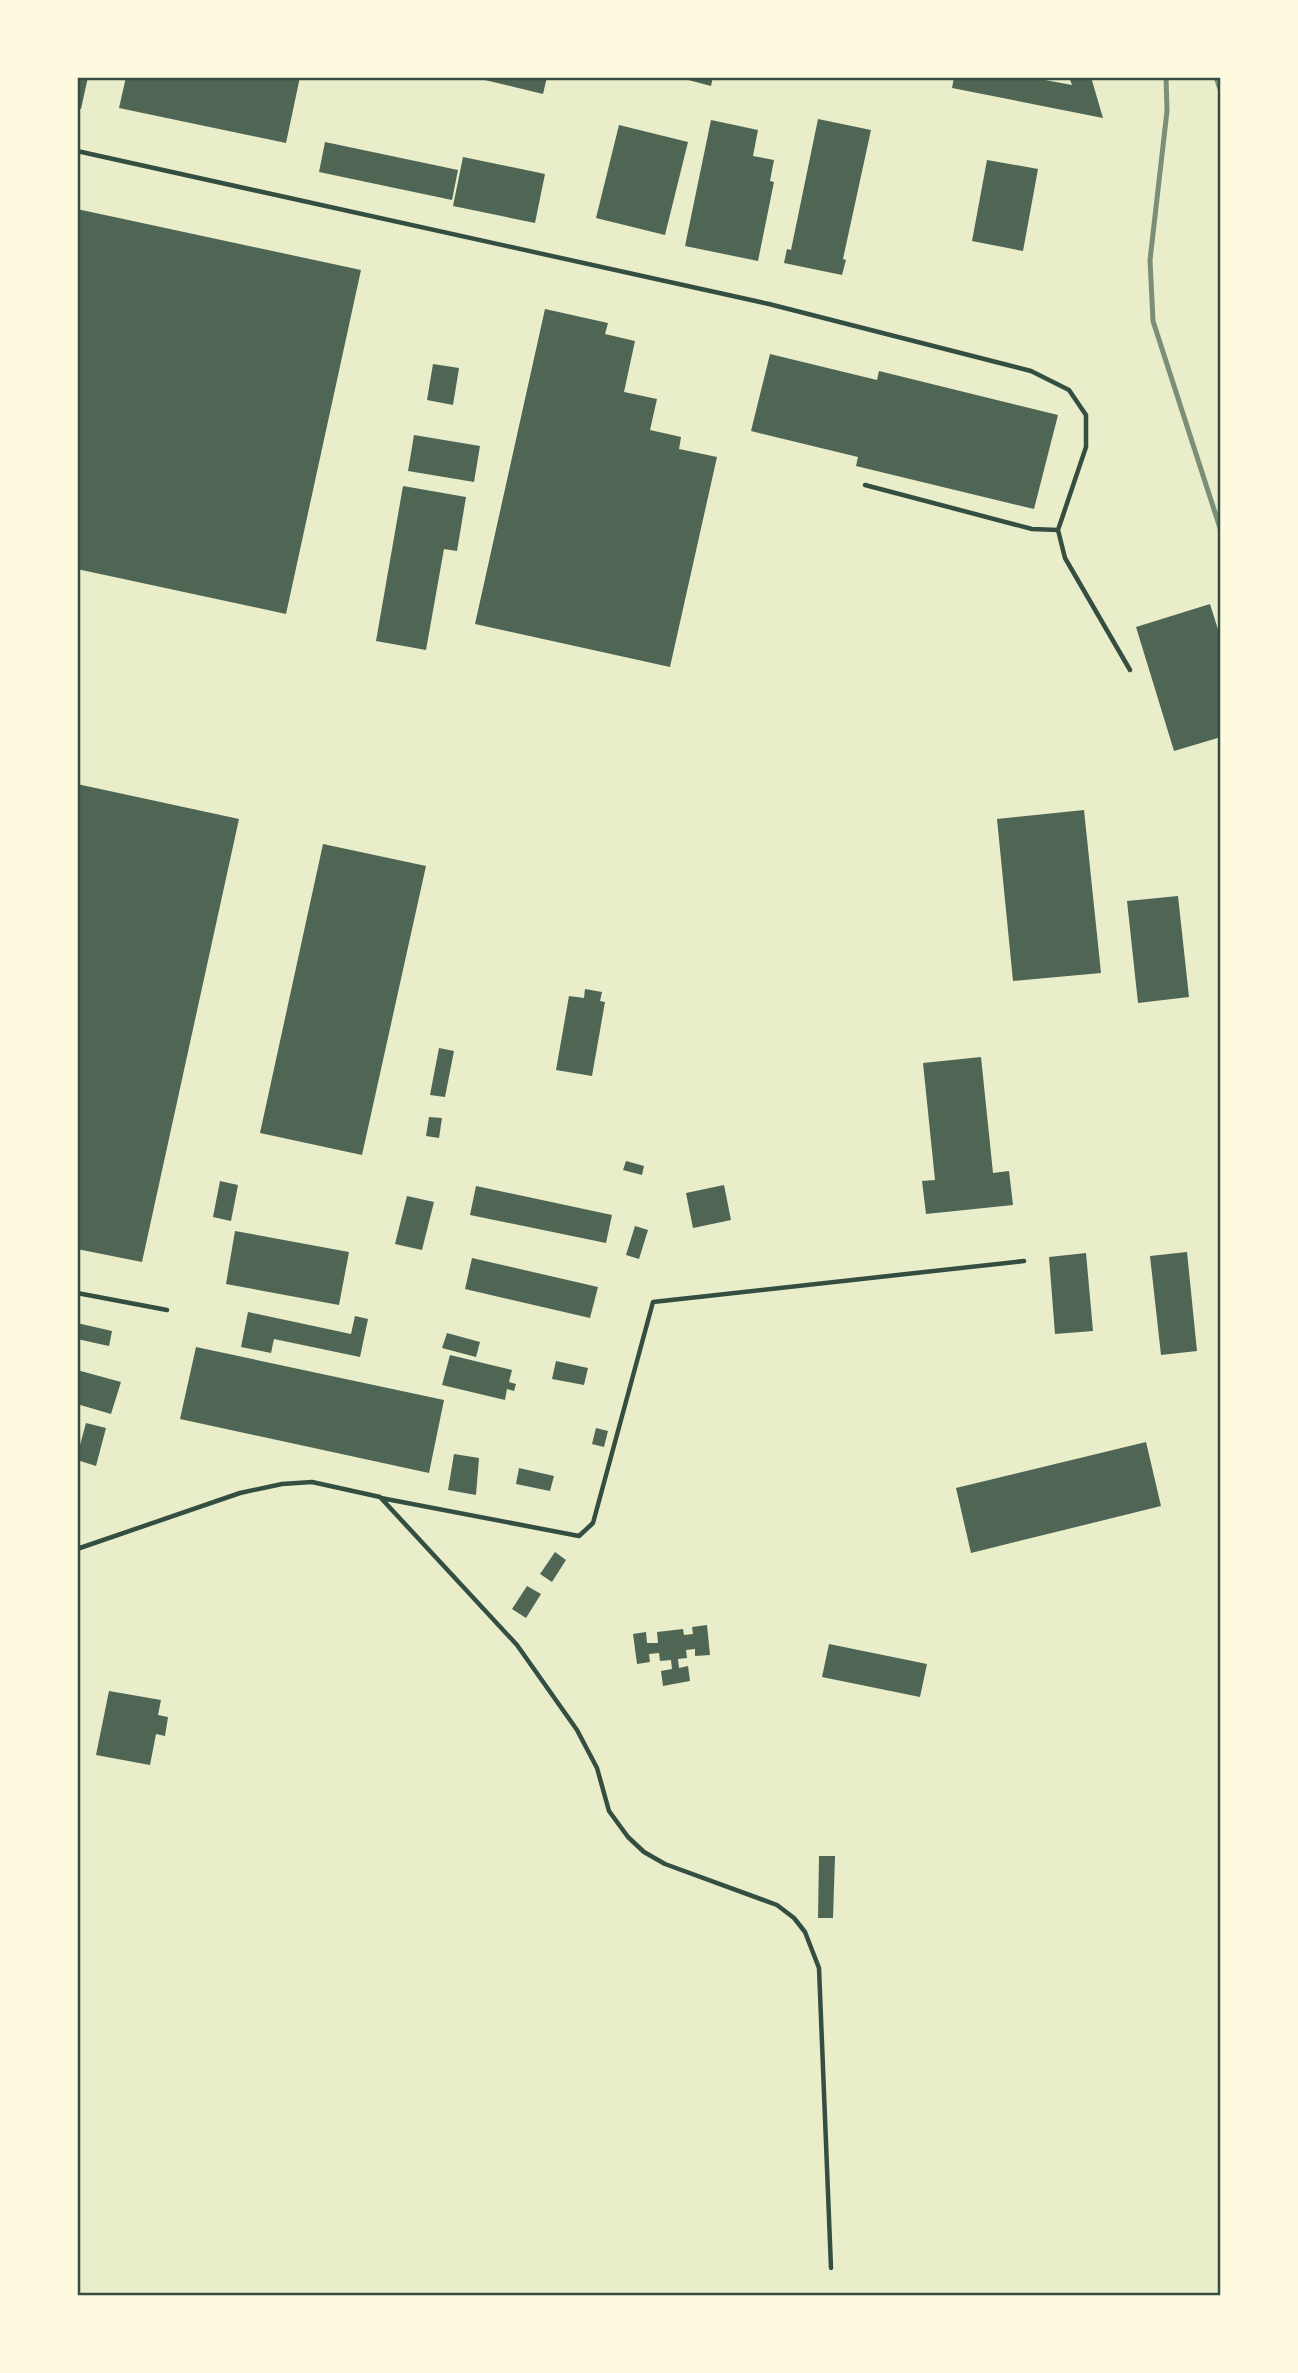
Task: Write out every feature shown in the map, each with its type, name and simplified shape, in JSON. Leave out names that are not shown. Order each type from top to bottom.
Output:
[{"type":"lane","points":[[77,152],[769,304],[1031,371],[1069,390],[1086,415],[1086,447],[1058,530],[1065,558],[1130,670]]},
{"type":"lane","points":[[865,485],[1032,529],[1058,530]]},
{"type":"lane","points":[[77,1549],[240,1493],[282,1484],[312,1482],[579,1536],[593,1524],[653,1302],[1024,1261]]},
{"type":"lane","points":[[77,1293],[167,1310]]},
{"type":"lane","points":[[380,1497],[517,1645],[577,1730],[597,1768],[609,1811],[628,1837],[644,1852],[665,1864],[777,1905],[794,1918],[805,1932],[819,1968],[831,2268]]},
{"type":"building","points":[[77,77],[88,77],[81,109],[77,108]]},
{"type":"building","points":[[126,77],[300,77],[286,143],[119,108]]},
{"type":"building","points":[[472,77],[547,77],[543,94]]},
{"type":"building","points":[[677,77],[713,77],[711,86]]},
{"type":"building","points":[[954,77],[1029,77],[1072,85],[1069,77],[1091,77],[1103,118],[952,88]]},
{"type":"building","points":[[818,119],[871,130],[843,259],[846,260],[842,275],[784,263],[787,249],[791,250]]},
{"type":"building","points":[[711,120],[758,130],[753,156],[774,160],[770,181],[774,182],[758,261],[685,246]]},
{"type":"building","points":[[619,125],[688,142],[665,235],[596,218]]},
{"type":"building","points":[[325,142],[458,170],[452,200],[319,172]]},
{"type":"building","points":[[463,157],[545,174],[535,223],[453,206]]},
{"type":"building","points":[[987,160],[1038,169],[1023,251],[972,241]]},
{"type":"building","points":[[77,209],[361,270],[286,614],[77,569]]},
{"type":"building","points":[[545,309],[608,323],[605,334],[635,341],[624,392],[657,399],[650,430],[681,437],[679,449],[717,457],[670,667],[475,624]]},
{"type":"building","points":[[770,354],[877,380],[879,371],[1058,415],[1034,509],[856,466],[858,457],[751,431]]},
{"type":"building","points":[[433,364],[459,368],[453,405],[427,400]]},
{"type":"building","points":[[414,435],[480,446],[474,482],[408,471]]},
{"type":"building","points":[[403,486],[466,497],[457,551],[444,549],[426,650],[376,641]]},
{"type":"building","points":[[1210,604],[1221,639],[1221,737],[1174,751],[1136,627]]},
{"type":"building","points":[[77,784],[239,819],[142,1262],[77,1249]]},
{"type":"building","points":[[1084,810],[1101,973],[1013,981],[997,819]]},
{"type":"building","points":[[323,844],[426,866],[362,1155],[260,1133]]},
{"type":"building","points":[[1178,896],[1189,997],[1138,1003],[1127,901]]},
{"type":"building","points":[[585,989],[602,992],[600,1001],[605,1002],[592,1076],[556,1070],[569,996],[584,998]]},
{"type":"building","points":[[439,1048],[454,1051],[445,1097],[430,1095]]},
{"type":"building","points":[[981,1057],[993,1173],[1009,1171],[1013,1205],[926,1214],[922,1181],[935,1180],[923,1063]]},
{"type":"building","points":[[429,1117],[442,1118],[439,1138],[426,1136]]},
{"type":"building","points":[[626,1161],[644,1166],[642,1175],[623,1170]]},
{"type":"building","points":[[220,1181],[238,1185],[231,1221],[213,1217]]},
{"type":"building","points":[[724,1185],[731,1220],[693,1228],[686,1193]]},
{"type":"building","points":[[476,1186],[612,1215],[606,1243],[470,1215]]},
{"type":"building","points":[[407,1196],[434,1202],[422,1250],[395,1244]]},
{"type":"building","points":[[635,1226],[648,1230],[639,1259],[626,1255]]},
{"type":"building","points":[[235,1231],[349,1252],[339,1305],[226,1284]]},
{"type":"building","points":[[1187,1252],[1197,1351],[1161,1355],[1150,1256]]},
{"type":"building","points":[[1086,1253],[1093,1331],[1055,1334],[1049,1257]]},
{"type":"building","points":[[472,1258],[598,1287],[590,1318],[465,1289]]},
{"type":"building","points":[[248,1312],[351,1334],[355,1316],[368,1319],[360,1357],[274,1339],[271,1353],[241,1347]]},
{"type":"building","points":[[77,1323],[112,1331],[109,1346],[77,1339]]},
{"type":"building","points":[[447,1333],[480,1342],[476,1357],[442,1348]]},
{"type":"building","points":[[196,1347],[444,1400],[429,1473],[180,1419]]},
{"type":"building","points":[[450,1355],[512,1370],[509,1382],[516,1384],[514,1391],[507,1389],[505,1400],[442,1385]]},
{"type":"building","points":[[556,1361],[588,1368],[584,1385],[552,1379]]},
{"type":"building","points":[[77,1370],[121,1382],[111,1414],[77,1404]]},
{"type":"building","points":[[86,1423],[106,1428],[96,1466],[77,1460],[77,1444],[80,1445]]},
{"type":"building","points":[[596,1428],[608,1431],[604,1447],[592,1444]]},
{"type":"building","points":[[1146,1442],[1161,1506],[971,1553],[956,1488]]},
{"type":"building","points":[[454,1454],[479,1458],[476,1495],[448,1490]]},
{"type":"building","points":[[519,1468],[554,1476],[550,1491],[516,1484]]},
{"type":"building","points":[[555,1552],[566,1560],[552,1582],[540,1574]]},
{"type":"building","points":[[527,1586],[541,1594],[526,1618],[512,1609]]},
{"type":"building","points":[[707,1625],[710,1655],[695,1656],[695,1649],[686,1650],[687,1658],[678,1659],[679,1668],[688,1666],[690,1681],[663,1686],[661,1671],[672,1669],[671,1660],[660,1661],[659,1653],[649,1654],[650,1662],[637,1664],[633,1634],[646,1632],[647,1643],[658,1643],[657,1632],[683,1629],[684,1635],[693,1634],[692,1627]]},
{"type":"building","points":[[829,1644],[927,1664],[920,1697],[822,1677]]},
{"type":"building","points":[[109,1691],[161,1700],[158,1715],[168,1717],[165,1736],[156,1734],[150,1765],[96,1755]]},
{"type":"building","points":[[819,1856],[835,1856],[833,1918],[818,1918]]},
{"type":"railway","points":[[1166,77],[1167,111],[1150,260],[1153,321],[1221,531]]},
{"type":"railway","points":[[1216,77],[1221,92]]}]
